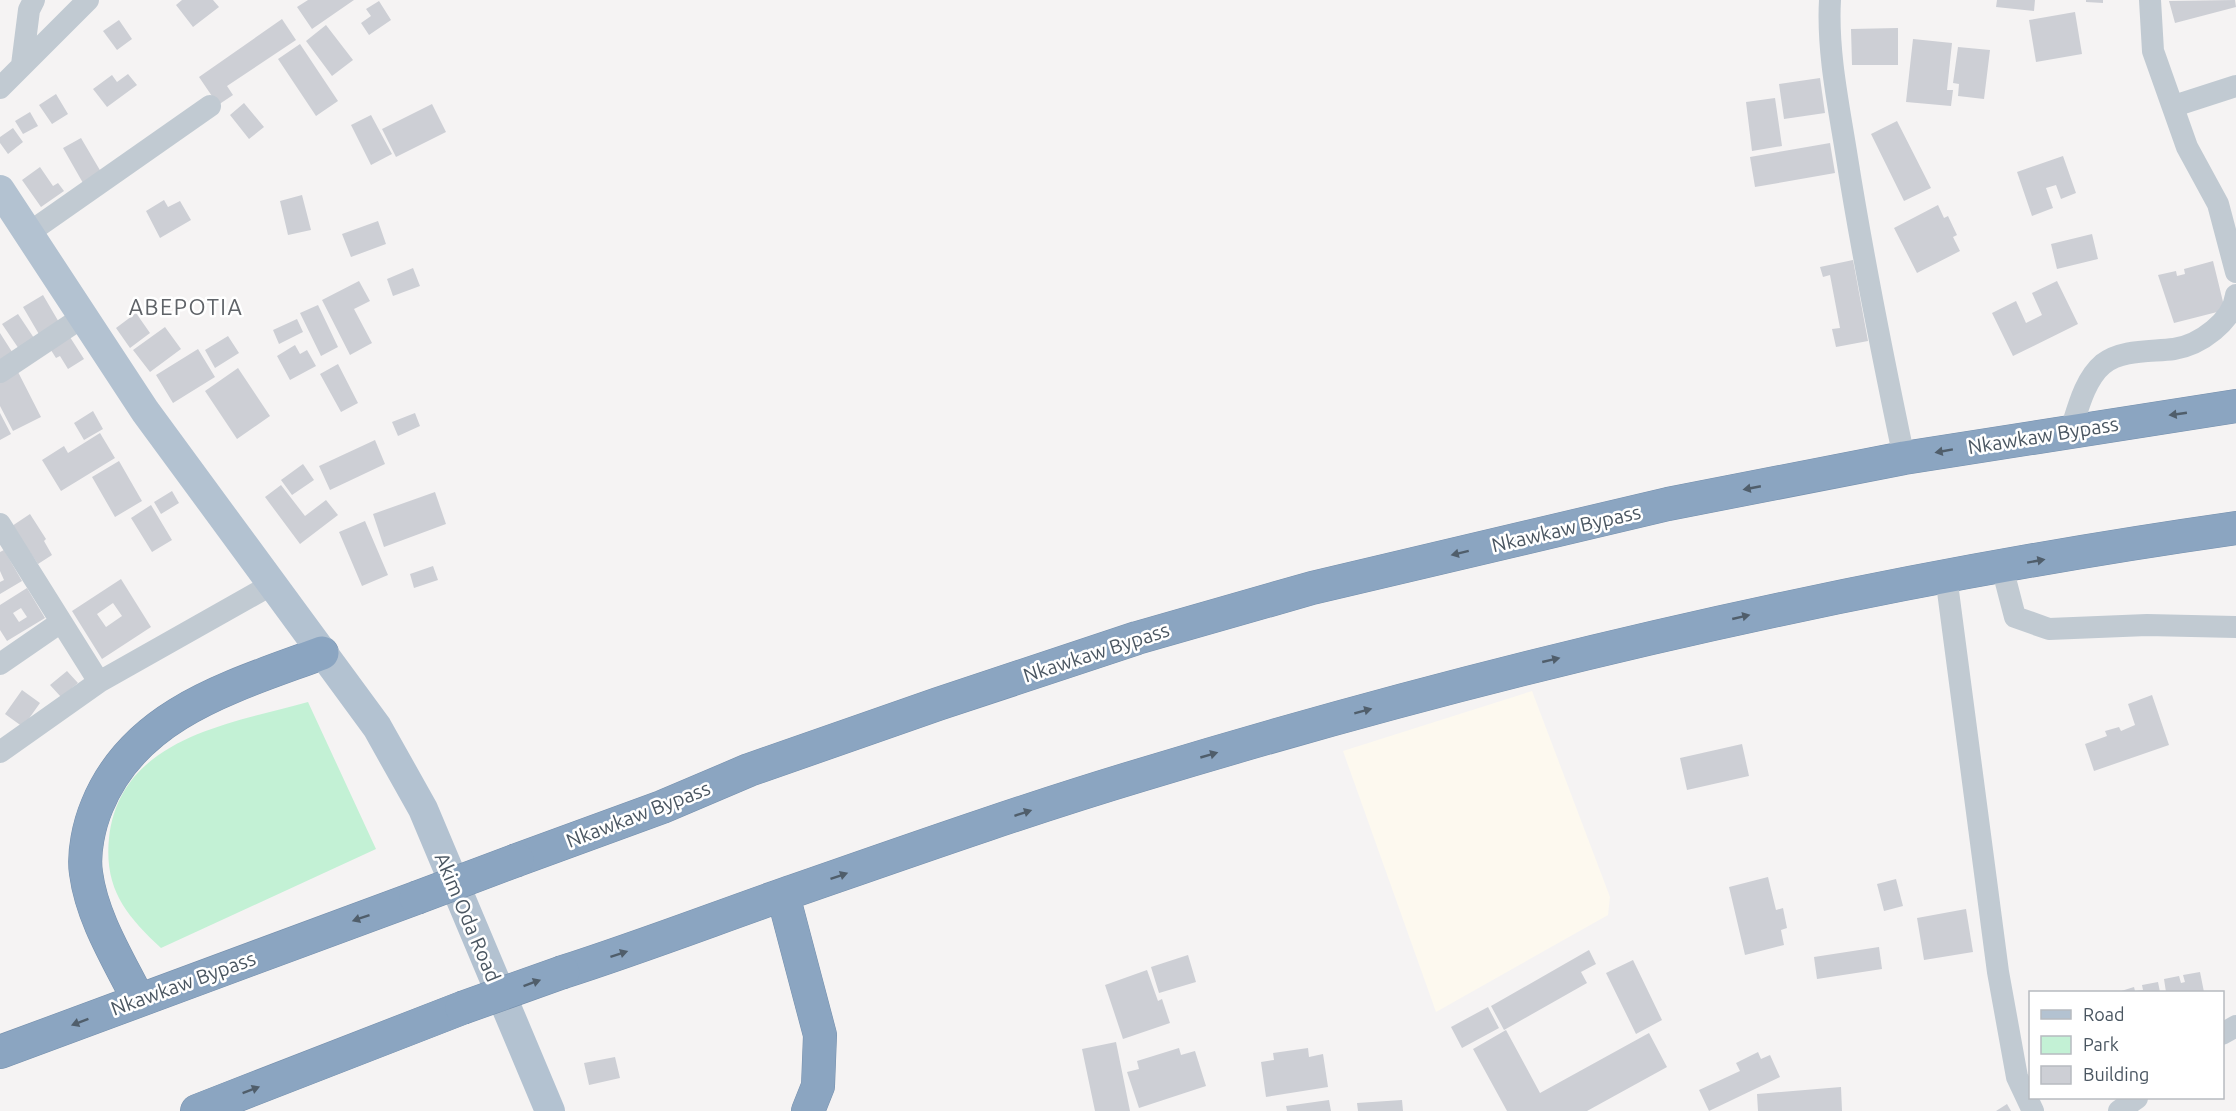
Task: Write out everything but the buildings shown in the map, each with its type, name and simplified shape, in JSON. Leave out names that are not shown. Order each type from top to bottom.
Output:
[{"type":"highway","name":"Nkawkaw Bypass","points":[[0,1052],[138,999],[662,807],[749,770],[938,704],[1220,613],[1312,588],[1668,504],[1904,458],[2071,430],[2236,406]]},
{"type":"highway","points":[[196,1111],[462,1008],[563,972],[646,946],[783,895],[1139,776],[1545,661],[1811,601],[2236,528]]},
{"type":"highway","points":[[138,999],[101,926],[86,872],[90,823],[108,779],[134,746],[183,710],[223,690],[322,653]]},
{"type":"highway","points":[[783,895],[820,1035],[818,1086],[808,1111]]},
{"type":"main road","name":"Akim Oda Road","points":[[0,190],[30,232],[145,411],[377,728],[423,809],[550,1111]]},
{"type":"street","points":[[22,66],[29,10],[34,0]]},
{"type":"street","points":[[0,88],[88,0]]},
{"type":"street","points":[[1830,0],[1828,21],[1840,117],[1861,243],[1904,458]]},
{"type":"street","points":[[2150,0],[2153,51],[2187,147],[2218,204],[2236,272]]},
{"type":"street","points":[[2174,106],[2236,86]]},
{"type":"street","points":[[30,232],[210,106]]},
{"type":"street","points":[[2071,430],[2086,390],[2103,364],[2120,355],[2178,348],[2216,329],[2235,306],[2236,295]]},
{"type":"street","points":[[0,372],[84,316]]},
{"type":"street","points":[[0,524],[99,682]]},
{"type":"street","points":[[2002,567],[2015,617],[2049,629],[2147,625],[2236,627]]},
{"type":"street","points":[[1946,576],[1998,972],[2017,1077],[2034,1111]]},
{"type":"street","points":[[0,752],[99,682],[271,585]]},
{"type":"street","points":[[0,664],[61,622]]},
{"type":"street","points":[[2119,1111],[2136,1099]]},
{"type":"shaded area","points":[[1532,691],[1610,897],[1608,915],[1436,1012],[1343,751]]},
{"type":"green space","points":[[308,702],[376,849],[161,948],[137,924],[114,887],[108,856],[109,838],[117,804],[134,778],[156,757],[183,741],[245,718]]},
{"type":"district","name":"ABEPOTIA","points":[[186,306]]}]
